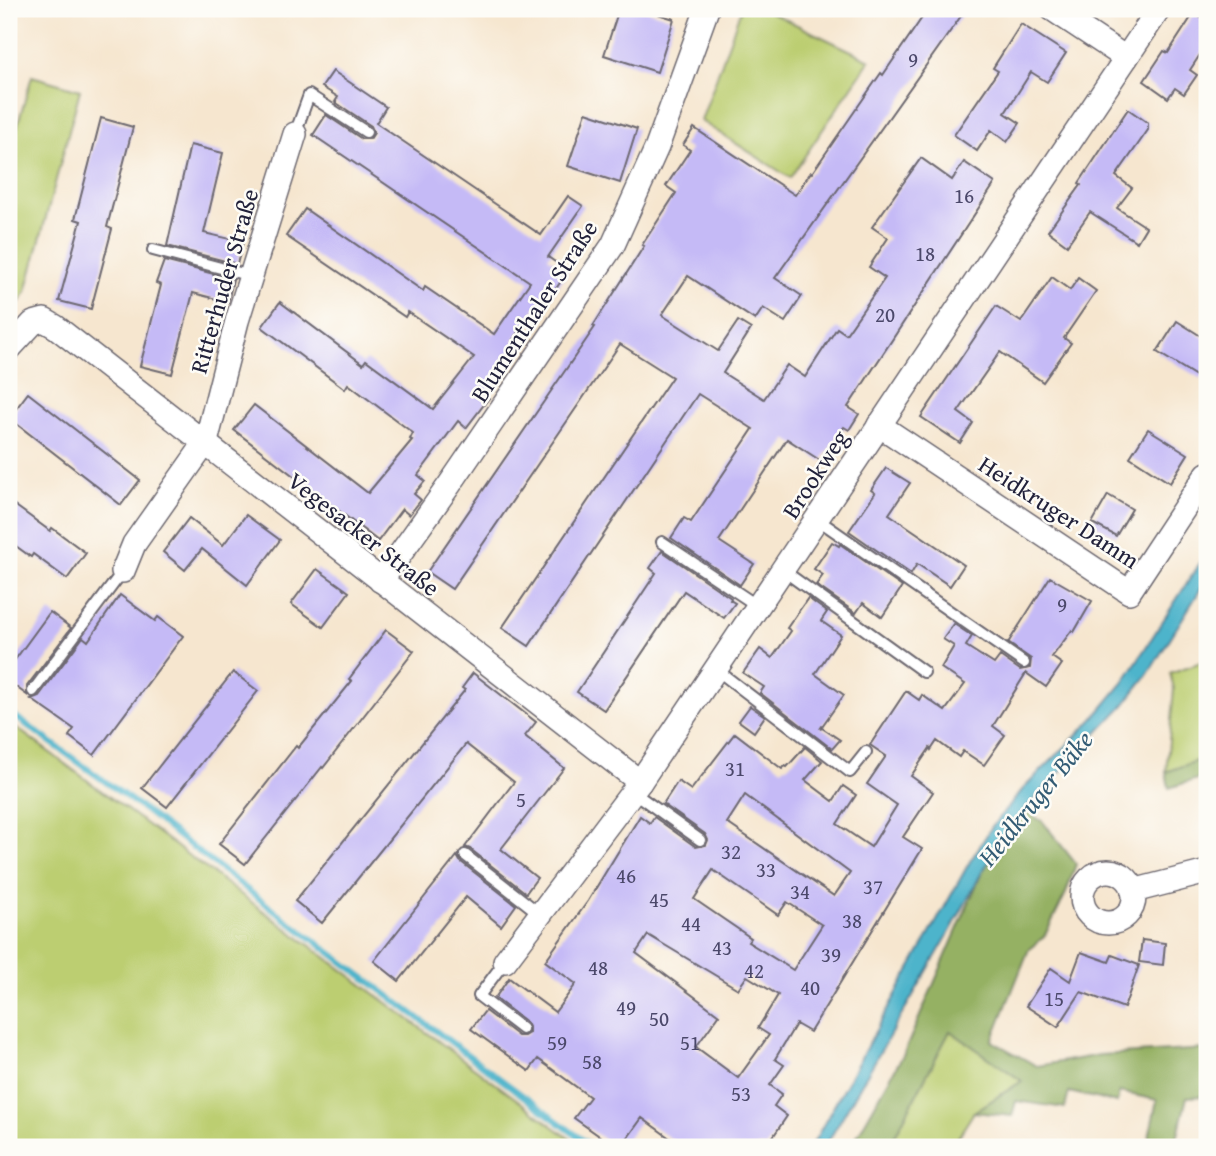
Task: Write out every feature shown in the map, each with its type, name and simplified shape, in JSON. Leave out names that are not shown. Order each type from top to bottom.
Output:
[{"type":"street","name":"Blumenthaler Straße","points":[[381,581],[612,245],[657,146],[707,9]]},
{"type":"street","points":[[1052,9],[1126,58]]},
{"type":"street","name":"Brookweg","points":[[505,961],[636,787],[784,571],[1159,9]]},
{"type":"street","name":"Ritterhuder Straße","points":[[206,442],[251,276],[295,134]]},
{"type":"street","name":"Vegesacker Straße","points":[[9,349],[33,323],[44,320],[56,327],[206,442],[636,787]]},
{"type":"street","name":"Heidkruger Damm","points":[[879,425],[1129,592],[1207,474]]},
{"type":"street","points":[[123,571],[134,544],[206,442]]},
{"type":"street","points":[[1133,891],[1207,872]]},
{"type":"lane","points":[[295,134],[309,96],[366,132]]},
{"type":"lane","points":[[153,250],[251,276]]},
{"type":"lane","points":[[817,519],[1024,663]]},
{"type":"lane","points":[[662,542],[759,607]]},
{"type":"lane","points":[[33,691],[123,571]]},
{"type":"lane","points":[[784,571],[924,672]]},
{"type":"lane","points":[[716,670],[850,772],[866,752]]},
{"type":"lane","points":[[636,787],[699,840]]},
{"type":"lane","points":[[465,855],[540,914]]},
{"type":"lane","points":[[505,961],[479,996],[523,1029]]},
{"type":"green space","points":[[741,9],[764,9],[870,60],[790,178],[701,121]]},
{"type":"green space","points":[[32,76],[80,90],[26,292],[9,317],[9,154]]},
{"type":"green space","points":[[1207,660],[1207,757],[1166,772],[1174,689],[1170,673]]},
{"type":"green space","points":[[10,723],[581,1147],[9,1147]]},
{"type":"green space","points":[[1207,757],[1207,776],[1169,788],[1166,772]]},
{"type":"green space","points":[[1024,810],[1043,822],[1076,864],[1066,893],[1044,937],[1029,949],[992,1041],[1037,1066],[1100,1055],[1207,1049],[1207,1096],[1187,1097],[1175,1147],[1147,1147],[1157,1100],[1119,1092],[1117,1103],[1069,1092],[1065,1108],[1016,1101],[1012,1116],[974,1112],[1022,1081],[950,1031],[889,1147],[851,1147],[904,1053],[982,872]]},
{"type":"green space","points":[[950,1030],[1022,1081],[974,1112],[952,1147],[889,1147]]},
{"type":"water","name":"Heidkruger Bäke","points":[[1207,552],[1207,579],[1148,674],[1124,705],[1024,810],[982,872],[825,1147],[811,1147],[969,863],[993,825],[1023,789],[1093,719],[1123,683]]},
{"type":"building","points":[[619,9],[642,9],[674,19],[657,72],[604,55]]},
{"type":"building","points":[[928,9],[966,9],[775,278],[802,296],[785,322],[763,308],[755,320],[688,276],[662,315],[718,351],[738,321],[751,329],[723,373],[764,399],[787,365],[805,377],[837,328],[846,334],[885,278],[869,267],[888,238],[872,227],[921,158],[952,180],[964,162],[995,183],[848,407],[859,414],[849,430],[844,427],[821,461],[787,439],[719,541],[754,564],[740,585],[671,538],[684,518],[691,522],[753,429],[698,394],[529,646],[502,628],[672,377],[620,344],[452,589],[427,572],[595,327],[593,326],[676,193],[666,186],[690,150],[683,145],[694,128],[795,195]]},
{"type":"building","points":[[1194,13],[1207,22],[1207,44],[1190,70],[1197,75],[1184,94],[1175,88],[1168,98],[1144,81],[1164,51],[1168,53]]},
{"type":"building","points":[[1021,24],[1066,53],[1047,82],[1031,72],[1005,113],[1020,123],[1007,142],[991,130],[977,151],[954,135],[998,71],[993,68]]},
{"type":"building","points":[[333,71],[386,107],[376,123],[541,235],[568,196],[583,206],[548,257],[568,271],[551,296],[546,293],[513,341],[520,346],[486,396],[489,398],[466,428],[458,421],[418,475],[425,481],[414,494],[421,500],[409,515],[402,509],[378,541],[234,430],[254,405],[368,493],[412,440],[410,439],[413,433],[348,384],[345,389],[262,327],[280,302],[363,364],[366,360],[433,409],[474,357],[408,312],[405,317],[286,236],[305,209],[423,291],[425,287],[494,334],[530,282],[313,135],[326,115],[362,139],[370,139],[374,133],[371,126],[335,102],[338,97],[322,87]]},
{"type":"building","points":[[1128,109],[1148,123],[1148,130],[1116,176],[1132,188],[1117,208],[1146,227],[1137,242],[1090,212],[1067,245],[1048,231],[1081,185],[1079,183]]},
{"type":"building","points":[[586,112],[637,129],[620,183],[568,166]]},
{"type":"building","points":[[101,118],[133,127],[107,227],[112,229],[91,309],[59,301],[81,221],[75,219]]},
{"type":"building","points":[[190,145],[223,153],[204,233],[243,242],[237,264],[167,246]]},
{"type":"building","points":[[164,261],[233,279],[228,302],[193,293],[172,374],[140,366],[161,285],[156,283]]},
{"type":"building","points":[[1052,277],[1070,290],[1078,278],[1096,291],[1064,338],[1071,343],[1043,382],[1000,352],[958,412],[973,423],[960,443],[921,417],[996,306],[1021,322]]},
{"type":"building","points":[[1177,321],[1207,340],[1207,369],[1201,379],[1157,352]]},
{"type":"building","points":[[28,393],[140,480],[121,505],[9,418]]},
{"type":"building","points":[[1148,429],[1188,454],[1170,483],[1130,457]]},
{"type":"building","points":[[886,468],[910,483],[889,514],[964,565],[950,586],[917,564],[911,574],[849,531],[875,493],[871,490]]},
{"type":"building","points":[[1108,495],[1132,509],[1116,536],[1092,523]]},
{"type":"building","points":[[9,501],[86,553],[67,579],[33,554],[31,557],[9,541]]},
{"type":"building","points":[[246,515],[280,540],[247,585],[202,549],[185,570],[163,552],[189,518],[223,545]]},
{"type":"building","points":[[832,542],[839,546],[840,544],[902,587],[882,617],[863,603],[856,613],[816,585],[823,575],[814,569]]},
{"type":"building","points":[[662,551],[735,603],[724,618],[684,591],[604,710],[577,692],[656,573],[650,568]]},
{"type":"building","points":[[317,569],[349,592],[323,627],[291,604]]},
{"type":"building","points":[[1050,577],[1092,601],[1074,632],[1072,630],[1052,657],[1062,664],[1046,687],[1026,673],[993,726],[1005,735],[984,765],[963,751],[959,757],[937,741],[911,776],[933,792],[903,837],[922,849],[810,1032],[796,1024],[775,1059],[784,1065],[770,1085],[782,1094],[774,1106],[787,1116],[766,1147],[682,1147],[642,1118],[621,1147],[615,1147],[574,1118],[590,1097],[538,1059],[529,1071],[471,1029],[485,1011],[518,1036],[529,1033],[527,1023],[495,998],[509,978],[555,1012],[576,984],[545,961],[588,901],[640,816],[650,823],[654,817],[696,847],[706,845],[708,840],[705,834],[663,804],[678,781],[691,790],[735,733],[782,769],[805,747],[822,761],[805,780],[833,801],[843,786],[856,795],[837,824],[871,847],[897,805],[867,784],[886,756],[870,745],[906,691],[919,700],[922,695],[945,711],[965,684],[941,668],[954,646],[943,639],[954,624],[972,636],[966,646],[994,664],[1000,656],[1020,670],[1030,668],[1031,659],[1008,643]],"holes":[[[745,795],[850,873],[834,896],[727,823]],[[713,870],[778,915],[787,902],[822,925],[793,970],[748,942],[751,938],[694,899]],[[648,935],[738,989],[747,976],[778,995],[758,1028],[769,1035],[738,1078],[696,1047],[719,1015],[636,953]]]},
{"type":"building","points":[[120,595],[155,621],[158,617],[183,636],[94,755],[69,736],[74,729],[31,699],[39,696],[83,637],[88,641]]},
{"type":"building","points":[[808,598],[827,612],[821,621],[841,635],[815,674],[844,695],[820,729],[840,740],[832,749],[760,693],[764,687],[743,673],[760,649],[772,658],[791,631],[787,628]]},
{"type":"building","points":[[50,612],[71,628],[27,686],[27,695],[9,682],[9,668]]},
{"type":"building","points":[[386,630],[414,651],[245,864],[219,844],[296,746],[298,748],[352,681],[349,679]]},
{"type":"building","points":[[233,672],[258,691],[167,807],[142,788]]},
{"type":"building","points":[[473,673],[536,722],[525,736],[564,768],[501,849],[537,878],[526,893],[465,847],[514,782],[466,744],[322,923],[295,901],[465,690],[462,688]]},
{"type":"building","points":[[750,706],[765,716],[754,732],[739,721]]},
{"type":"building","points":[[457,856],[516,905],[501,926],[466,897],[399,981],[374,961]]},
{"type":"building","points":[[1142,940],[1165,943],[1163,965],[1139,962]]},
{"type":"building","points":[[1081,952],[1109,962],[1112,955],[1139,965],[1124,1008],[1081,992],[1058,1027],[1026,1006],[1051,968],[1070,981]]},
{"type":"waterway","points":[[9,712],[143,809],[284,918],[592,1147]]}]
